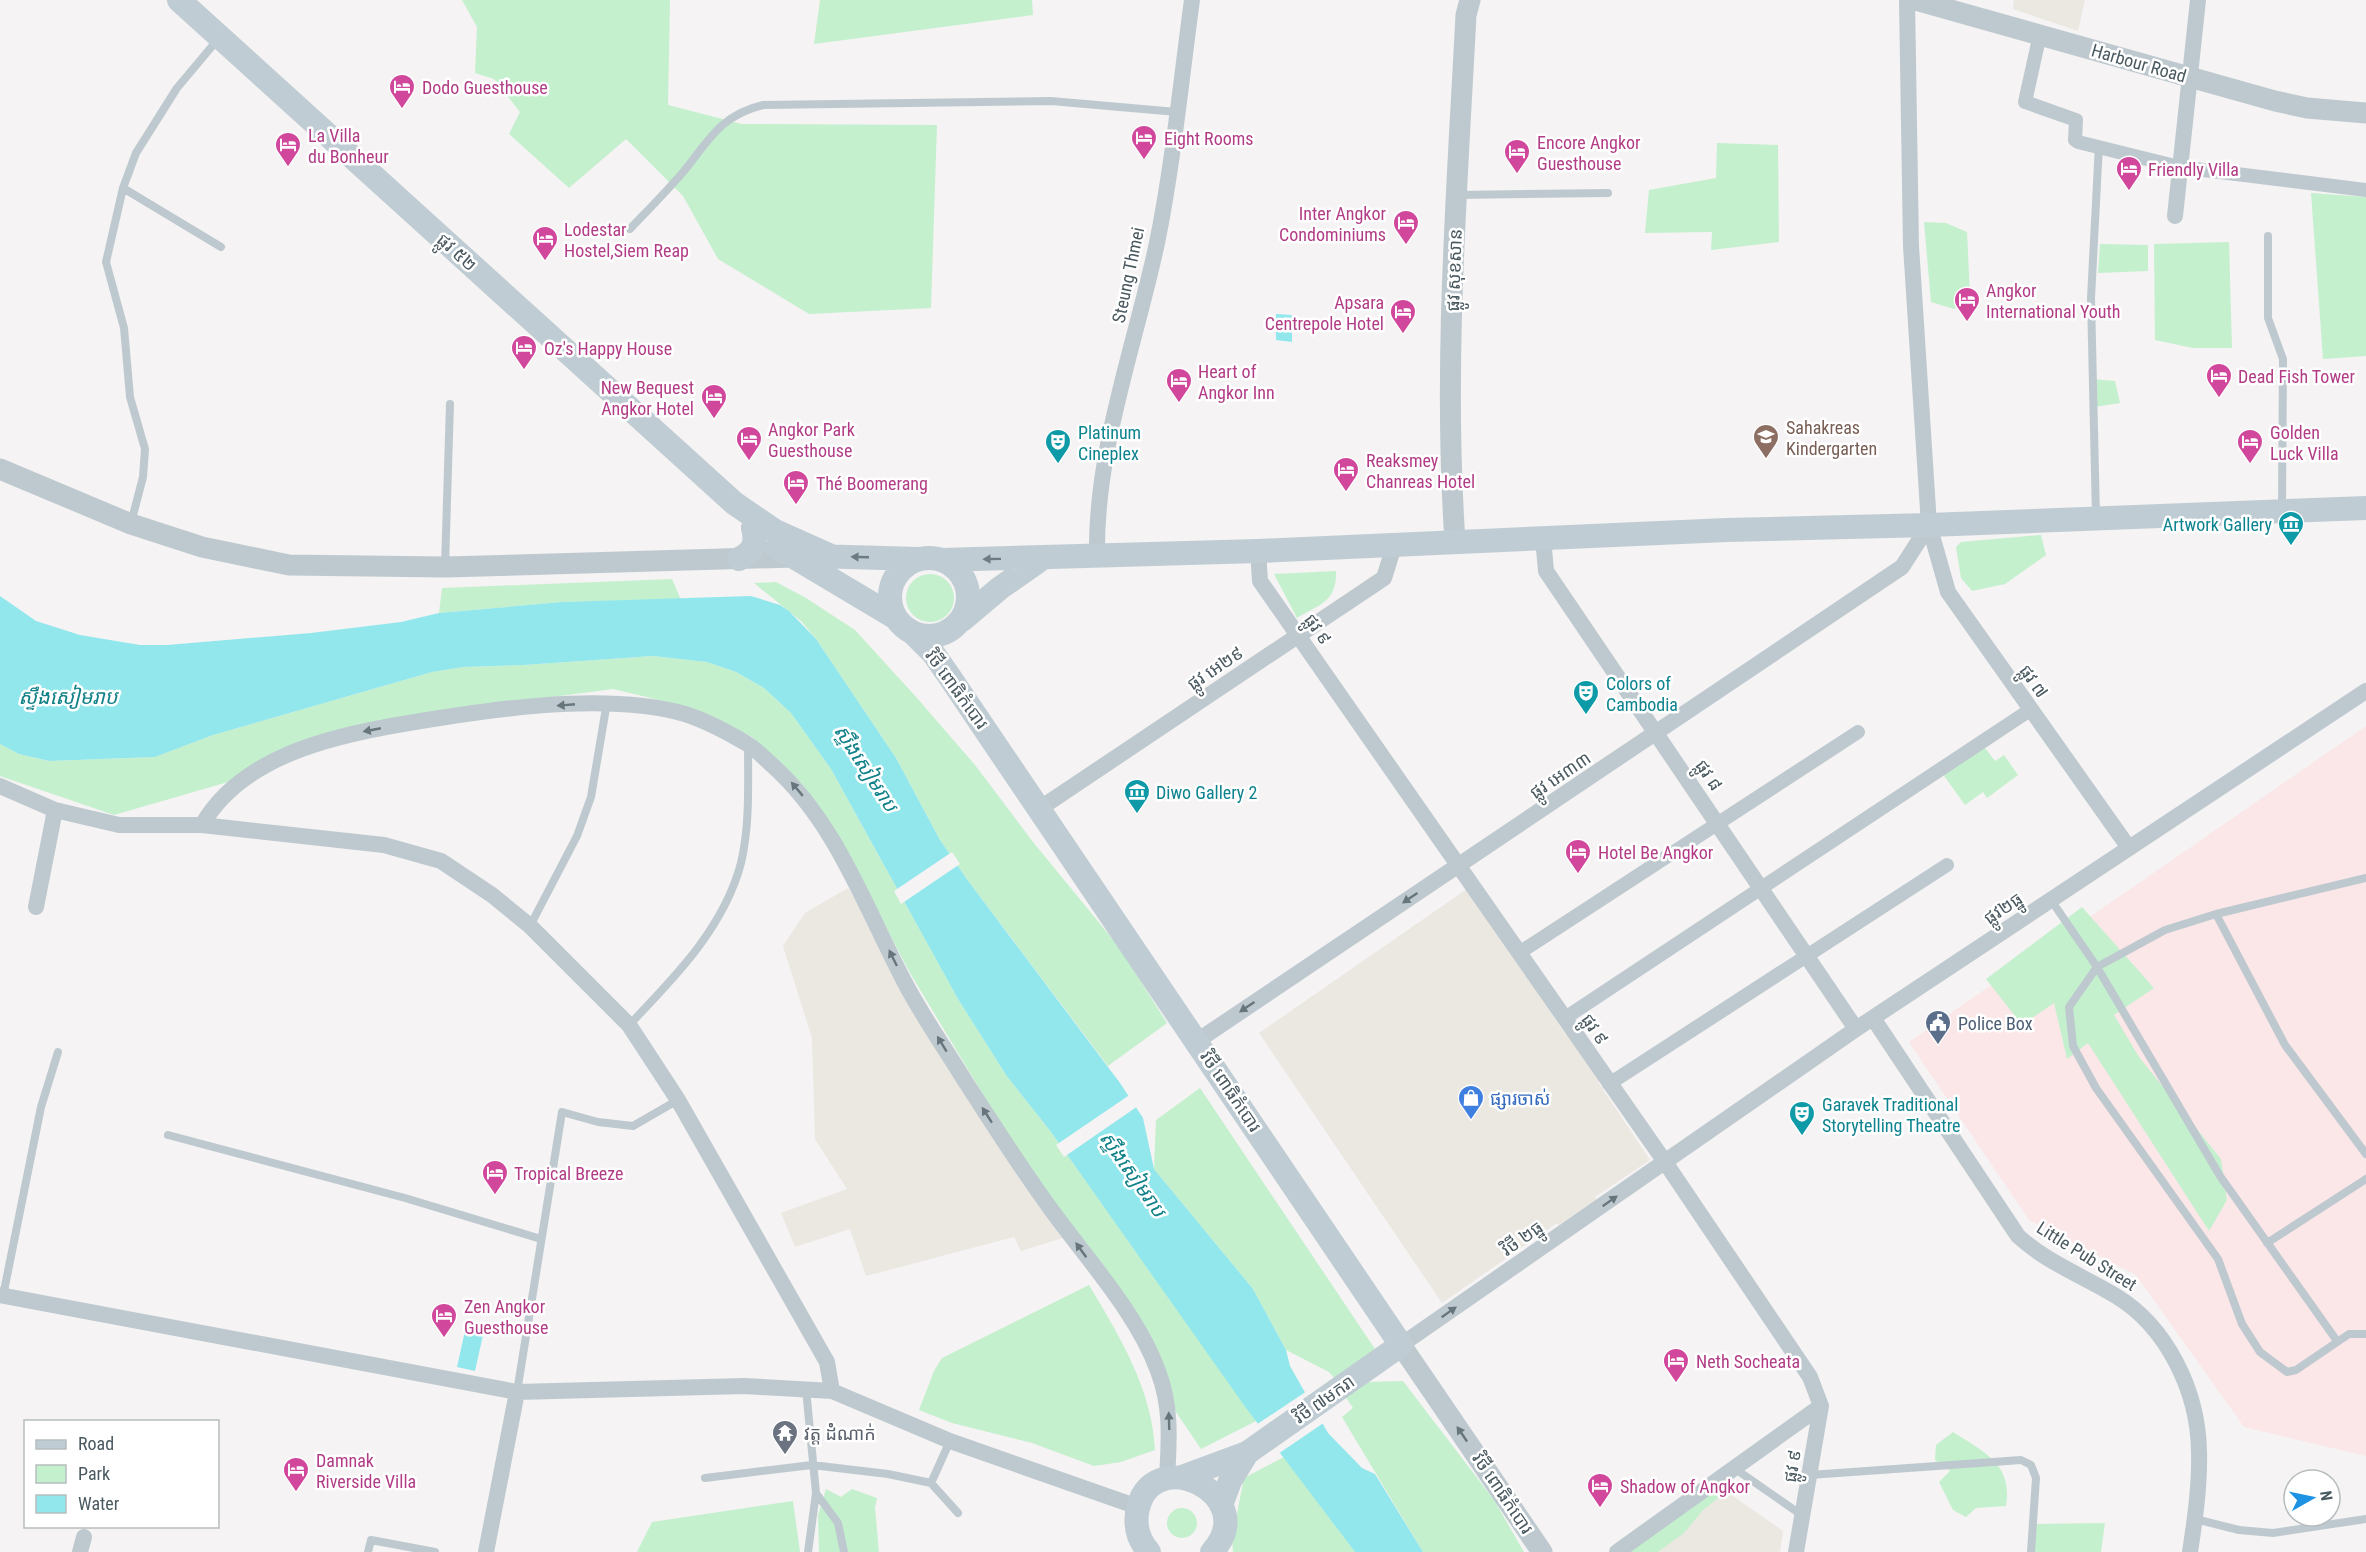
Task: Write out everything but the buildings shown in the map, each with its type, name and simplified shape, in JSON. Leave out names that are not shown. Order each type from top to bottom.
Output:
[{"type":"main road","name":"ផ្លូវ ៥២","points":[[179,0],[734,503],[775,531],[831,556]]},
{"type":"main road","name":"ផ្លូវ ៥២","points":[[734,503],[753,528],[769,542],[794,557]]},
{"type":"main road","points":[[794,557],[1043,558],[1394,546],[1727,530],[1929,525],[2366,508]]},
{"type":"main road","points":[[739,559],[750,553],[753,548],[755,537],[753,528]]},
{"type":"main road","name":"វិថី ពោធិកំបោរ","points":[[794,557],[905,626],[933,653],[1401,1345]]},
{"type":"main road","points":[[949,676],[949,660],[959,623],[967,607],[968,592],[964,579],[956,568],[930,559],[903,569],[892,583],[890,595],[905,626],[936,636],[959,623],[1000,588],[1043,558]]},
{"type":"main road","name":"វិថី ៧មករា","points":[[1138,1507],[1149,1489],[1254,1448],[1401,1345]]},
{"type":"main road","name":"វិថី ៧មករា","points":[[1221,1505],[1230,1481],[1254,1448]]},
{"type":"main road","points":[[1175,1478],[1198,1481],[1212,1491],[1221,1505],[1224,1519],[1215,1551]]},
{"type":"main road","points":[[1138,1507],[1136,1522],[1139,1537],[1147,1551]]},
{"type":"street","name":"Steung Thmei","points":[[1097,556],[1096,523],[1110,439],[1157,242],[1192,0]]},
{"type":"street","name":"ផ្លូវ សុខសាន","points":[[1455,542],[1449,456],[1457,195],[1466,15],[1470,0]]},
{"type":"street","name":"ផ្លូវ ៧","points":[[1907,0],[1911,246],[1929,525],[1948,592],[2129,848]]},
{"type":"street","name":"Harbour Road","points":[[1915,0],[2189,78],[2307,108],[2366,113]]},
{"type":"street","points":[[2175,216],[2198,0]]},
{"type":"street","points":[[2040,34],[2025,102],[2076,120],[2076,141],[2179,167],[2366,190]]},
{"type":"street","points":[[0,469],[131,524],[202,548],[289,565],[445,567],[794,557]]},
{"type":"street","name":"ផ្លូវ អេ៣៣","points":[[1197,1041],[1657,734],[1902,567],[1929,525]]},
{"type":"street","name":"ផ្លូវ ៨","points":[[1543,538],[1546,571],[1856,1029]]},
{"type":"street","name":"ផ្លូវ អេ២៩","points":[[1039,809],[1384,578],[1394,546]]},
{"type":"street","name":"ផ្លូវ ៩","points":[[1258,551],[1260,580],[1665,1162],[1810,1377],[1821,1406],[1796,1552]]},
{"type":"street","name":"ផ្លូវ២ធ្នូ","points":[[1665,1162],[1856,1029],[2366,691]]},
{"type":"street","points":[[202,825],[213,806],[249,777],[305,748],[330,739],[459,714],[607,702],[686,714],[748,744],[793,784],[818,816],[873,917],[905,983],[955,1065],[1036,1189],[1139,1330],[1159,1372],[1170,1415],[1175,1478]]},
{"type":"street","points":[[1564,1018],[2030,710]]},
{"type":"street","points":[[1519,953],[1719,825],[1858,732]]},
{"type":"street","points":[[0,786],[55,810],[119,825],[202,825],[384,845],[441,861],[492,895],[530,926],[629,1024],[678,1100],[827,1362],[832,1391]]},
{"type":"street","points":[[36,907],[55,810]]},
{"type":"street","points":[[1609,1084],[1947,865]]},
{"type":"street","name":"Little Pub Street","points":[[1873,1018],[2018,1236],[2036,1252],[2135,1309],[2152,1324],[2169,1347],[2188,1395],[2199,1449],[2195,1519],[2190,1552]]},
{"type":"street","name":"វិថី ២ធ្នូ","points":[[1401,1345],[1665,1162]]},
{"type":"street","points":[[1,1295],[517,1392],[744,1386],[832,1391],[950,1441],[1138,1507]]},
{"type":"street","name":"វិថី ពោធិកំបោរ","points":[[1401,1345],[1542,1552]]},
{"type":"street","points":[[486,1552],[517,1392]]},
{"type":"street","points":[[1617,1552],[1821,1406]]},
{"type":"lane","points":[[131,524],[143,477],[145,449],[132,407],[124,328],[106,262],[123,188],[136,153],[149,128],[177,88],[220,37]]},
{"type":"lane","points":[[630,230],[684,170],[715,129],[744,110],[763,105],[1052,101],[1177,112]]},
{"type":"lane","points":[[2096,519],[2091,289],[2099,146]]},
{"type":"lane","points":[[123,188],[221,247]]},
{"type":"lane","points":[[1457,195],[1608,193]]},
{"type":"lane","points":[[2268,236],[2268,318],[2283,359],[2282,511]]},
{"type":"lane","points":[[445,567],[450,405]]},
{"type":"lane","points":[[530,926],[577,836],[591,797],[607,702]]},
{"type":"lane","points":[[629,1024],[695,951],[716,920],[741,864],[748,808],[748,744]]},
{"type":"lane","points":[[2366,878],[2216,914],[2165,930],[2097,967],[2069,1007],[2073,1046],[2096,1088],[2218,1259],[2242,1324],[2260,1352],[2288,1372],[2296,1370],[2349,1334],[2366,1334]]},
{"type":"lane","points":[[2051,900],[2097,967],[2220,1176],[2337,1341]]},
{"type":"lane","points":[[2216,914],[2285,1045],[2366,1154]]},
{"type":"lane","points":[[1,1295],[41,1107],[58,1052]]},
{"type":"lane","points":[[517,1392],[562,1112],[598,1122],[633,1126],[678,1100]]},
{"type":"lane","points":[[168,1134],[405,1198],[541,1239]]},
{"type":"lane","points":[[2267,1243],[2366,1179]]},
{"type":"lane","points":[[806,1389],[816,1493],[808,1552]]},
{"type":"lane","points":[[931,1483],[950,1441]]},
{"type":"lane","points":[[1810,1474],[2021,1460],[2031,1465],[2036,1478],[2031,1552]]},
{"type":"lane","points":[[705,1478],[813,1465],[888,1474],[931,1483],[958,1513]]},
{"type":"lane","points":[[1734,1468],[1803,1516]]},
{"type":"lane","points":[[816,1493],[838,1523],[844,1552]]},
{"type":"lane","points":[[2195,1519],[2239,1530],[2273,1533],[2366,1520]]},
{"type":"lane","points":[[368,1552],[371,1540],[435,1552]]},
{"type":"shaded area","points":[[2014,0],[2085,0],[2078,31],[2013,9]]},
{"type":"shaded area","points":[[2366,726],[2366,1456],[2244,1427],[2136,1275],[2029,1220],[1909,1042]]},
{"type":"shaded area","points":[[848,888],[1069,1236],[1021,1251],[1014,1237],[866,1276],[850,1229],[795,1247],[781,1213],[847,1189],[815,1139],[812,1038],[783,946],[805,913]]},
{"type":"shaded area","name":"ផ្សារចាស់","points":[[1467,889],[1566,1035],[1571,1032],[1602,1079],[1598,1082],[1650,1160],[1595,1197],[1597,1200],[1559,1225],[1557,1223],[1442,1303],[1259,1033]]},
{"type":"shaded area","points":[[1727,1492],[1783,1531],[1780,1552],[1642,1552]]},
{"type":"green space","points":[[462,0],[670,0],[668,105],[742,124],[937,125],[931,308],[809,314],[718,259],[683,196],[626,139],[569,188],[509,134],[520,112],[494,79],[475,73],[477,27]]},
{"type":"green space","points":[[820,0],[1032,0],[1033,15],[814,44]]},
{"type":"green space","points":[[1717,143],[1778,145],[1779,242],[1711,250],[1712,232],[1645,233],[1649,190],[1716,178]]},
{"type":"green space","points":[[2311,193],[2366,197],[2366,356],[2323,359]]},
{"type":"green space","points":[[1924,222],[1946,223],[1967,232],[1970,296],[1954,309],[1931,302]]},
{"type":"green space","points":[[2229,242],[2232,348],[2193,348],[2155,340],[2154,244]]},
{"type":"green space","points":[[2100,244],[2148,245],[2148,271],[2098,273]]},
{"type":"green space","points":[[2092,379],[2115,381],[2120,403],[2094,407]]},
{"type":"green space","points":[[2041,535],[2046,555],[2005,584],[1972,591],[1961,578],[1956,547],[1961,542]]},
{"type":"green space","points":[[1336,571],[1334,589],[1326,601],[1297,618],[1274,574]]},
{"type":"green space","points":[[930,574],[947,581],[954,598],[947,615],[930,622],[913,615],[906,598],[913,581]]},
{"type":"green space","points":[[672,579],[681,600],[562,602],[439,613],[442,588]]},
{"type":"green space","points":[[776,582],[806,598],[855,630],[917,698],[975,765],[1033,842],[1119,947],[1167,1023],[1108,1066],[966,878],[940,840],[896,758],[816,639],[802,622],[754,583]]},
{"type":"green space","points":[[653,656],[707,662],[736,672],[764,688],[791,713],[831,769],[958,999],[1006,1075],[1051,1132],[1256,1421],[1201,1449],[1174,1409],[1117,1286],[1041,1191],[910,973],[861,880],[804,786],[752,737],[684,706],[613,689],[422,714],[235,780],[114,815],[0,776],[0,744],[19,754],[49,761],[155,757],[213,735],[432,672],[463,667]]},
{"type":"green space","points":[[1982,744],[1995,761],[2004,755],[2018,775],[1987,798],[1983,792],[1965,805],[1942,773]]},
{"type":"green space","points":[[2082,907],[2154,988],[2114,1015],[2139,1057],[2221,1159],[2227,1200],[2209,1231],[2088,1043],[2067,1059],[2054,1003],[2022,1025],[1986,979]]},
{"type":"green space","points":[[1200,1088],[1375,1349],[1336,1380],[1329,1372],[1286,1350],[1253,1289],[1154,1169],[1156,1120]]},
{"type":"green space","points":[[1089,1285],[1123,1344],[1141,1385],[1153,1428],[1155,1450],[1121,1462],[1094,1466],[1032,1443],[952,1423],[919,1410],[934,1371],[942,1358]]},
{"type":"green space","points":[[1403,1381],[1494,1500],[1524,1552],[1423,1552],[1342,1417],[1353,1408],[1343,1393],[1368,1382]]},
{"type":"green space","points":[[1953,1432],[1985,1453],[2000,1469],[2007,1492],[2006,1506],[1976,1508],[1966,1517],[1953,1510],[1939,1482],[1950,1471],[1935,1460],[1936,1445]]},
{"type":"green space","points":[[1284,1457],[1355,1552],[1233,1552],[1232,1538],[1244,1478]]},
{"type":"green space","points":[[1719,1484],[1726,1492],[1703,1510],[1684,1533],[1658,1552],[1623,1552]]},
{"type":"green space","points":[[826,1489],[841,1497],[852,1489],[877,1498],[875,1508],[879,1552],[819,1552],[818,1515]]},
{"type":"green space","points":[[793,1501],[800,1552],[637,1552],[652,1522]]},
{"type":"green space","points":[[1182,1508],[1193,1512],[1197,1523],[1193,1534],[1182,1538],[1171,1534],[1167,1523],[1171,1512]]},
{"type":"green space","points":[[2105,1523],[2101,1552],[2031,1552],[2034,1524]]},
{"type":"water","points":[[1276,314],[1292,315],[1292,342],[1276,340]]},
{"type":"water","name":"ស្ទឹងសៀមរាប","points":[[0,596],[36,621],[80,635],[140,645],[167,645],[311,633],[401,622],[439,613],[562,602],[751,596],[780,605],[789,611],[816,639],[896,758],[940,840],[966,878],[1120,1083],[1143,1118],[1154,1169],[1253,1289],[1286,1350],[1290,1366],[1328,1433],[1362,1468],[1375,1474],[1423,1552],[1355,1552],[1246,1408],[1051,1132],[1006,1075],[958,999],[831,769],[791,713],[764,688],[736,672],[707,662],[653,656],[463,667],[432,672],[213,735],[155,757],[49,761],[19,754],[0,744]]},
{"type":"water","points":[[467,1322],[485,1326],[475,1371],[457,1367]]},
{"type":"pier","points":[[952,852],[960,864],[901,904],[894,891]]},
{"type":"pier","points":[[1131,1094],[1138,1106],[1064,1157],[1056,1145]]},
{"type":"pier","points":[[1307,1391],[1325,1422],[1278,1454],[1256,1425]]},
{"type":"place","name":"Dodo Guesthouse","points":[[402,110]]},
{"type":"place","name":"Eight Rooms","points":[[1144,161]]},
{"type":"place","name":"La Villa du Bonheur","points":[[288,168]]},
{"type":"place","name":"Encore Angkor Guesthouse","points":[[1517,175]]},
{"type":"place","name":"Friendly Villa","points":[[2129,192]]},
{"type":"place","name":"Inter Angkor Condominiums","points":[[1406,246]]},
{"type":"place","name":"Lodestar Hostel,Siem Reap","points":[[545,262]]},
{"type":"place","name":"Angkor International Youth","points":[[1967,323]]},
{"type":"place","name":"Apsara Centrepole Hotel","points":[[1403,335]]},
{"type":"place","name":"Oz's Happy House","points":[[524,371]]},
{"type":"place","name":"Dead Fish Tower","points":[[2219,399]]},
{"type":"place","name":"Heart of Angkor Inn","points":[[1179,404]]},
{"type":"place","name":"New Bequest Angkor Hotel","points":[[714,420]]},
{"type":"place","name":"Sahakreas Kindergarten","points":[[1766,460]]},
{"type":"place","name":"Angkor Park Guesthouse","points":[[749,462]]},
{"type":"place","name":"Platinum Cineplex","points":[[1058,465]]},
{"type":"place","name":"Golden Luck Villa","points":[[2250,465]]},
{"type":"place","name":"Reaksmey Chanreas Hotel","points":[[1346,493]]},
{"type":"place","name":"Thé Boomerang","points":[[796,506]]},
{"type":"place","name":"Artwork Gallery","points":[[2291,547]]},
{"type":"place","name":"Colors of Cambodia","points":[[1586,716]]},
{"type":"place","name":"Diwo Gallery 2","points":[[1137,815]]},
{"type":"place","name":"Hotel Be Angkor","points":[[1578,875]]},
{"type":"place","name":"Police Box","points":[[1938,1046]]},
{"type":"place","name":"ផ្សារចាស់","points":[[1471,1121]]},
{"type":"place","name":"Garavek Traditional Storytelling Theatre","points":[[1802,1137]]},
{"type":"place","name":"Tropical Breeze","points":[[495,1196]]},
{"type":"place","name":"Zen Angkor Guesthouse","points":[[444,1339]]},
{"type":"place","name":"Neth Socheata","points":[[1676,1384]]},
{"type":"place","name":"វត្ត ដំំណាក់","points":[[785,1456]]},
{"type":"place","name":"Damnak Riverside Villa","points":[[296,1493]]},
{"type":"place","name":"Shadow of Angkor","points":[[1600,1509]]}]
